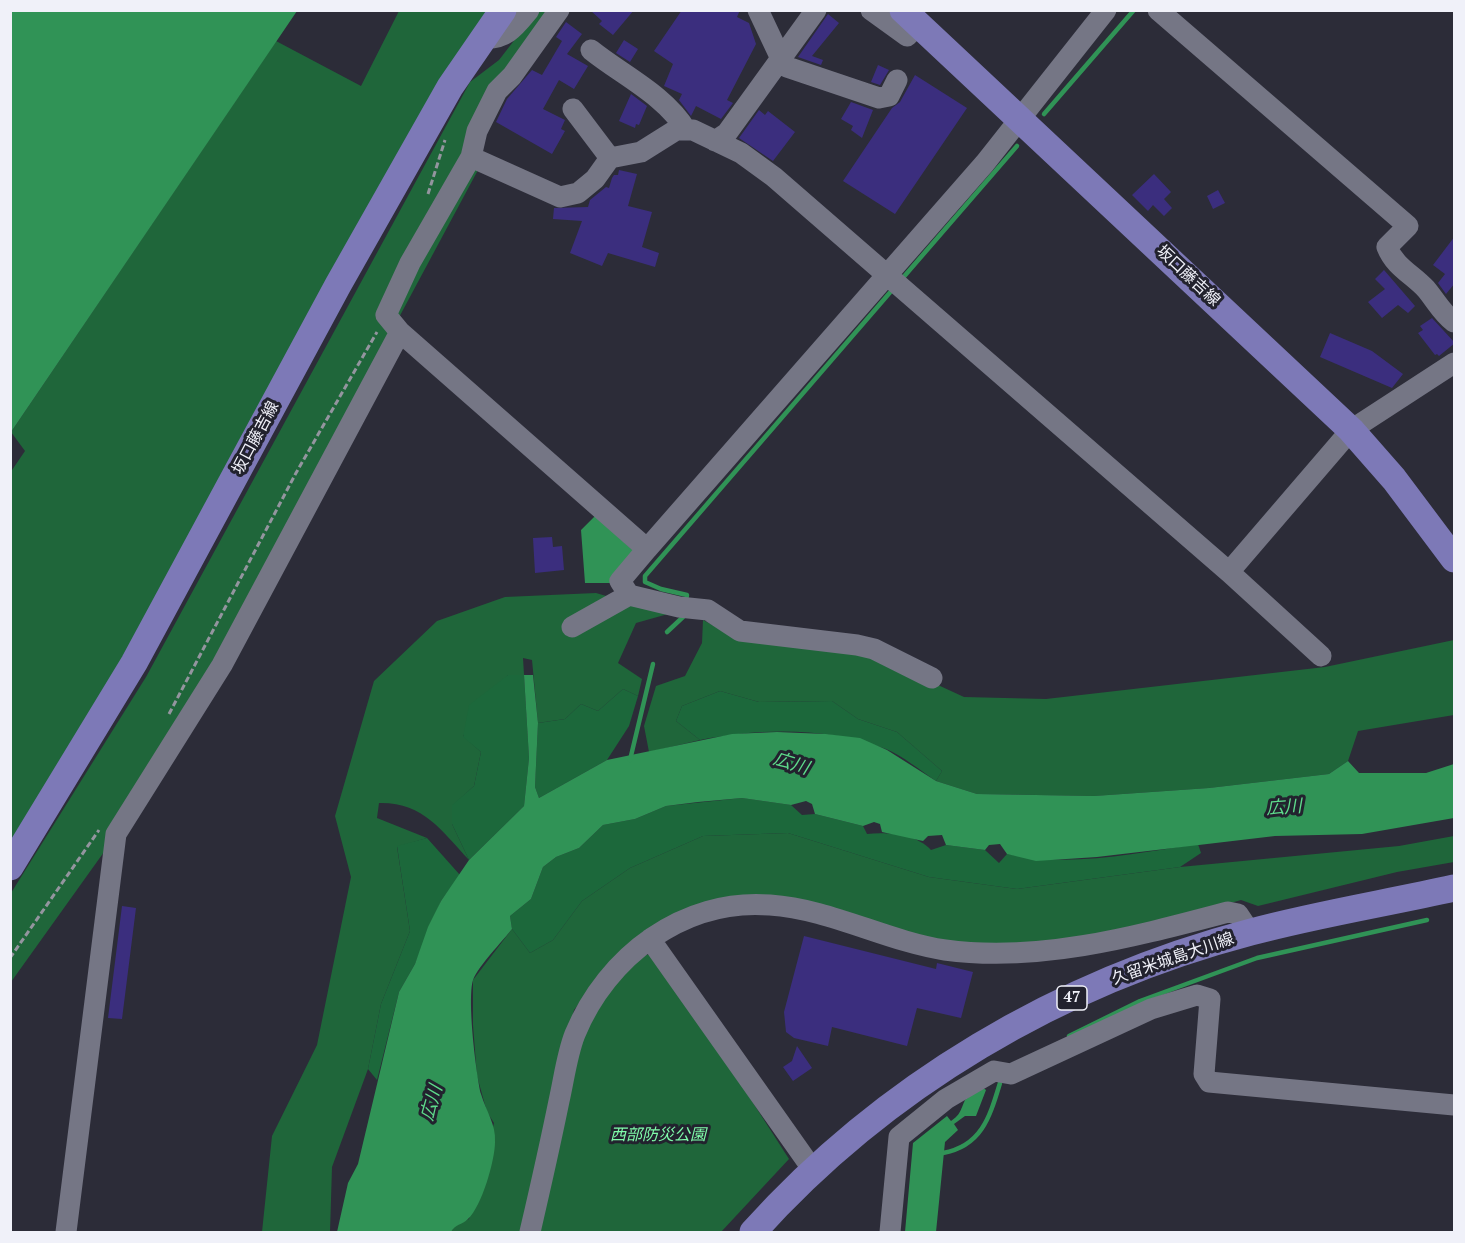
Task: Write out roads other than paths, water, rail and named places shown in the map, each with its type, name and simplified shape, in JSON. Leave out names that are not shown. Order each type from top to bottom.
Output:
[{"type":"main road","name":"坂口藤吉線","points":[[10,867],[134,663],[338,285],[450,87],[504,10]]},
{"type":"main road","name":"坂口藤吉線","points":[[910,18],[1351,430],[1394,479],[1455,558]]},
{"type":"main road","name":"久留米城島大川線","points":[[753,1233],[813,1170],[925,1080],[1006,1029],[1129,971],[1250,932],[1455,888]]},
{"type":"street","points":[[483,38],[496,39],[511,32],[529,10]]},
{"type":"street","points":[[559,10],[512,76],[497,90],[477,131],[471,157],[410,263],[386,315],[400,332],[647,549]]},
{"type":"street","points":[[758,10],[780,58],[787,67],[879,98],[889,96],[897,80]]},
{"type":"street","points":[[715,141],[727,133],[816,10]]},
{"type":"street","points":[[871,10],[907,36],[910,18]]},
{"type":"street","points":[[629,595],[621,582],[647,549],[894,281],[1019,118],[1106,10]]},
{"type":"street","points":[[1158,10],[1407,226],[1388,247],[1392,258],[1425,288],[1444,314],[1455,322]]},
{"type":"street","points":[[591,50],[660,100],[678,117],[686,130]]},
{"type":"street","points":[[573,109],[610,158]]},
{"type":"street","points":[[471,157],[560,197],[579,193],[595,179],[610,158],[641,152],[676,130],[693,130],[741,153],[774,177],[894,281],[1321,656]]},
{"type":"street","points":[[66,1233],[116,834],[222,665],[400,332]]},
{"type":"street","points":[[1228,572],[1351,430],[1455,363]]},
{"type":"street","points":[[572,627],[629,595],[685,608],[708,610],[740,631],[874,649],[932,678]]},
{"type":"street","points":[[530,1233],[574,1036],[596,992],[619,965],[650,939],[678,921],[747,904],[800,909],[910,942],[946,950],[1019,953],[1088,945],[1228,912],[1238,914],[1250,932]]},
{"type":"street","points":[[650,939],[813,1170]]},
{"type":"street","points":[[890,1233],[899,1137],[946,1099],[994,1071],[1011,1074],[1151,1009],[1197,995],[1210,999],[1204,1074],[1209,1082],[1455,1105]]},
{"type":"water","points":[[10,11],[297,11],[11,432]]},
{"type":"water","points":[[595,516],[635,552],[610,583],[585,583],[581,530]]},
{"type":"water","name":"広川","points":[[524,675],[533,675],[538,723],[535,787],[539,798],[607,760],[732,734],[777,732],[860,738],[887,750],[936,781],[977,794],[1094,796],[1209,788],[1329,774],[1348,761],[1359,773],[1426,773],[1454,764],[1454,818],[1362,834],[1275,836],[1097,857],[1036,861],[1007,854],[1000,844],[989,845],[985,850],[946,845],[942,835],[928,836],[923,841],[882,832],[880,824],[874,822],[863,826],[815,814],[812,804],[806,801],[791,805],[742,798],[698,802],[666,806],[635,819],[603,825],[579,848],[556,857],[543,867],[531,899],[510,916],[512,929],[485,961],[473,980],[471,1003],[477,1070],[481,1094],[494,1129],[495,1142],[487,1182],[473,1213],[468,1219],[454,1227],[451,1232],[337,1232],[348,1183],[358,1164],[399,992],[415,964],[428,927],[441,901],[469,860],[524,806],[529,758]]},
{"type":"water","points":[[982,1087],[986,1090],[976,1116],[965,1116],[954,1124],[958,1130],[945,1142],[936,1232],[905,1232],[913,1143],[947,1116],[951,1121],[954,1119],[965,1100]]},
{"type":"waterway","points":[[1044,114],[1134,10]]},
{"type":"waterway","points":[[901,280],[1017,146]]},
{"type":"waterway","points":[[686,601],[687,595],[661,589],[645,582],[645,576],[893,289]]},
{"type":"waterway","points":[[667,632],[683,617],[684,612]]},
{"type":"waterway","points":[[630,760],[653,664]]},
{"type":"waterway","points":[[1069,1036],[1140,1001],[1257,958],[1427,920]]},
{"type":"waterway","points":[[943,1153],[967,1144],[976,1136],[988,1118],[1000,1083]]},
{"type":"park label","name":"西部防災公園","points":[[658,1135]]}]
